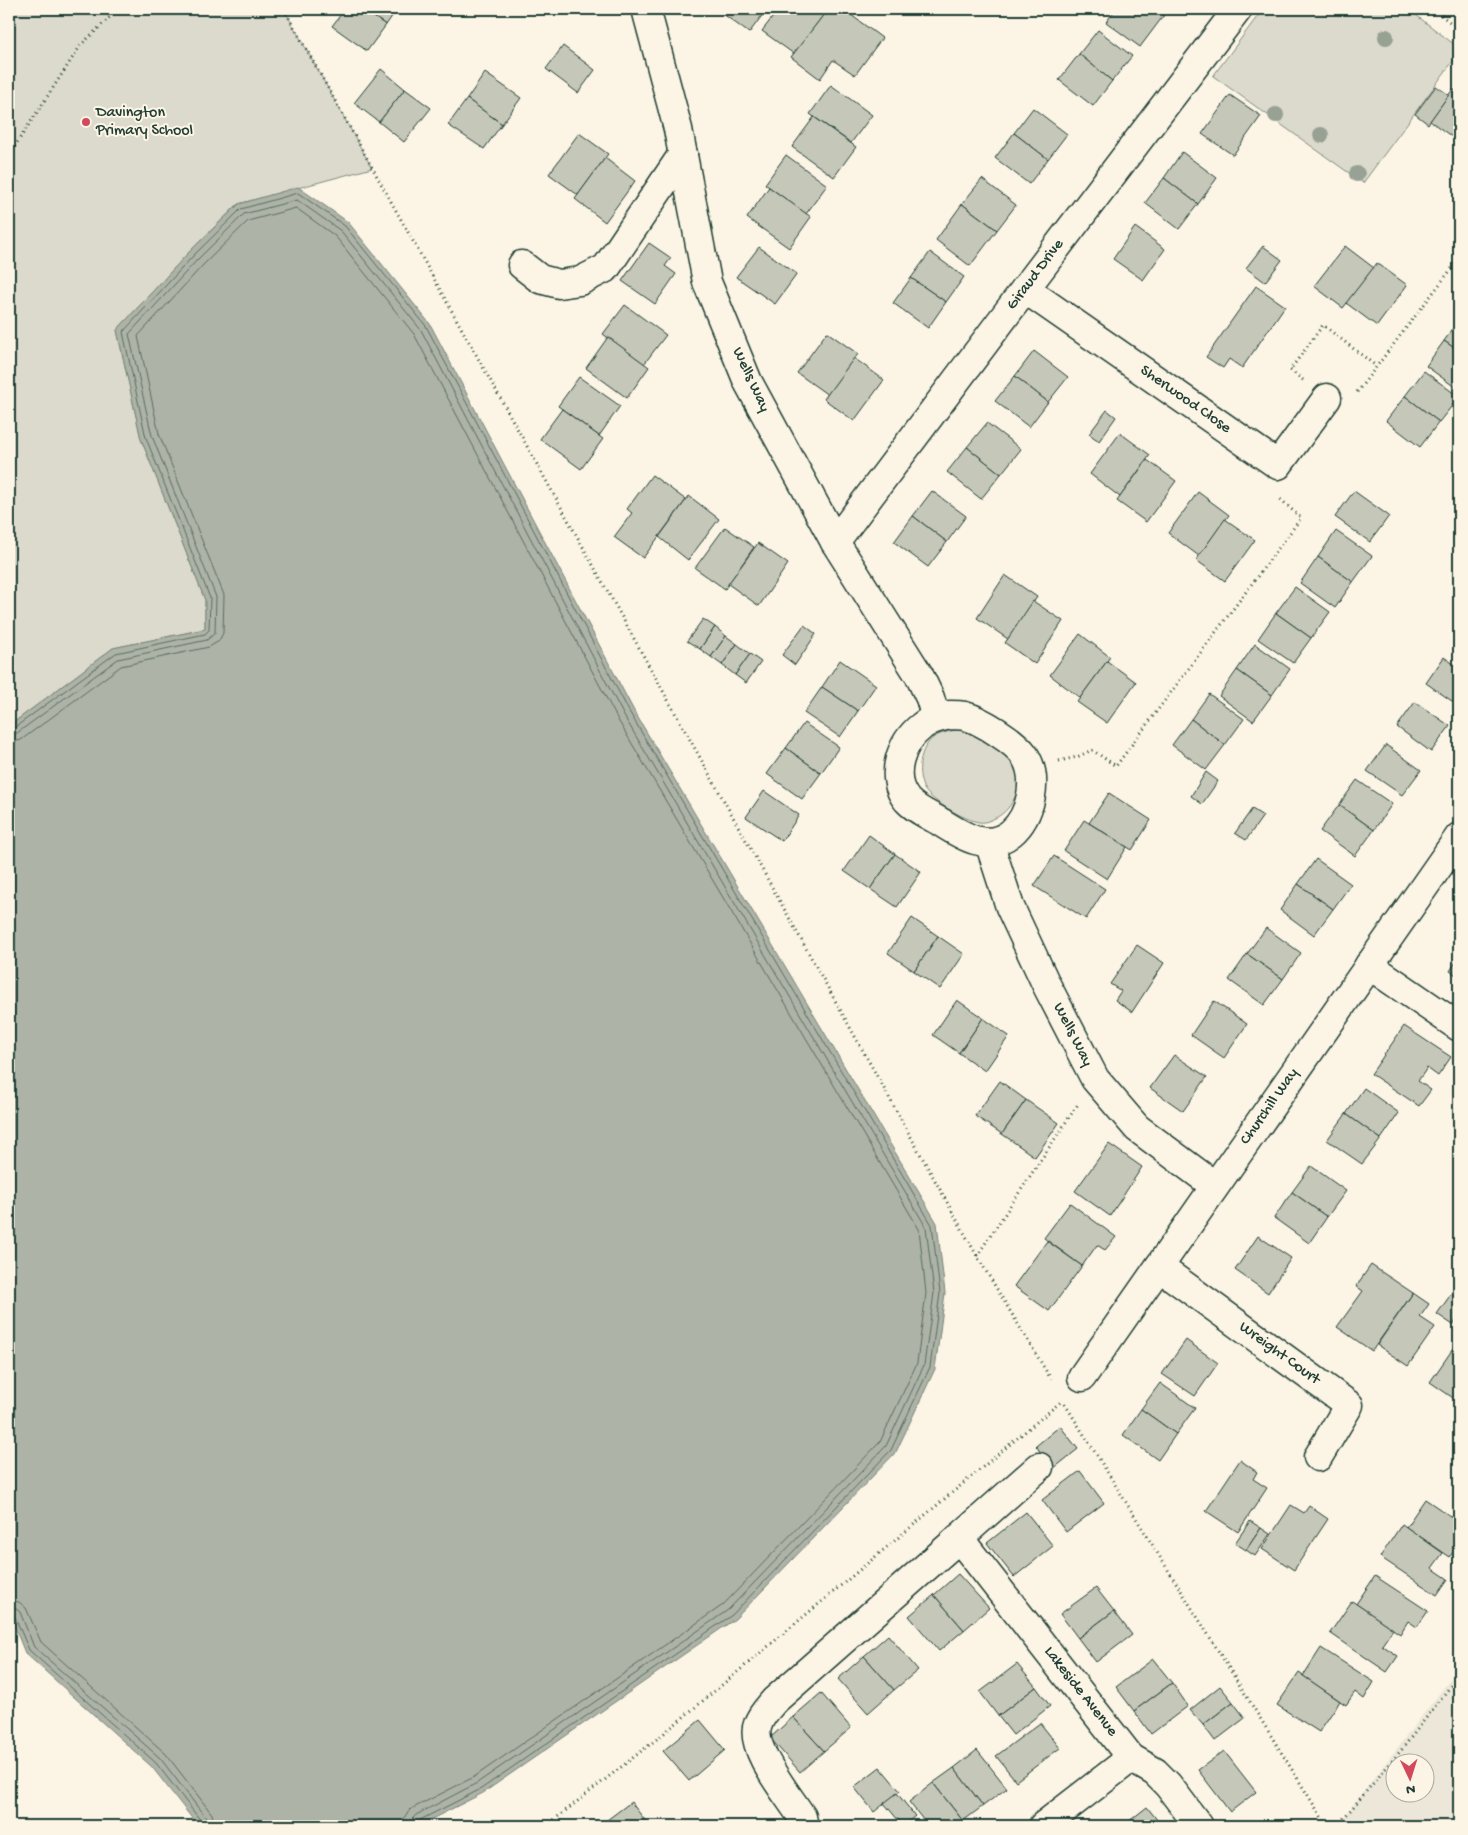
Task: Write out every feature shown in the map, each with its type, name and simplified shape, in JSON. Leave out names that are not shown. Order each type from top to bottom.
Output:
[{"type":"street","name":"Wells Way","points":[[646,9],[678,129],[707,282],[748,382],[835,542],[919,675],[930,698],[936,718]]},
{"type":"street","name":"Giraud Drive","points":[[835,542],[1238,9]]},
{"type":"street","points":[[522,265],[540,279],[559,284],[580,281],[606,268],[683,154]]},
{"type":"street","name":"Sherwood Close","points":[[1025,289],[1278,465]]},
{"type":"street","points":[[1278,465],[1327,398]]},
{"type":"street","points":[[950,715],[978,720],[1014,745],[1025,756],[1029,768],[1032,792],[1029,806],[1017,827],[999,840],[988,842],[976,841],[964,837],[924,813],[907,799],[900,785],[898,771],[904,746],[912,734],[923,724],[936,718],[950,715]]},
{"type":"street","name":"Churchill Way","points":[[1082,1377],[1459,837]]},
{"type":"street","name":"Wells Way","points":[[988,842],[1010,907],[1047,986],[1095,1079],[1137,1128],[1214,1186]]},
{"type":"street","points":[[1369,965],[1459,1027]]},
{"type":"street","name":"Wreight Court","points":[[1159,1266],[1350,1405],[1318,1457]]},
{"type":"street","points":[[804,1826],[802,1817],[761,1754],[756,1739],[757,1725],[774,1701],[1039,1468]]},
{"type":"street","name":"Lakeside Avenue","points":[[959,1538],[1131,1758]]},
{"type":"street","points":[[1043,1826],[1131,1758],[1155,1772],[1168,1785],[1199,1826]]},
{"type":"path","points":[[9,155],[81,45],[118,9]]},
{"type":"path","points":[[284,9],[977,1256],[1053,1383]]},
{"type":"path","points":[[1433,9],[1459,29]]},
{"type":"path","points":[[1376,366],[1459,260]]},
{"type":"path","points":[[1029,768],[1077,757],[1092,750],[1116,766],[1301,518],[1273,492],[1278,465]]},
{"type":"path","points":[[977,1256],[1095,1079]]},
{"type":"path","points":[[546,1826],[662,1735],[1063,1400],[1327,1826]]},
{"type":"path","points":[[1337,1826],[1403,1748],[1459,1675]]},
{"type":"shaded area","points":[[9,9],[284,9],[372,168],[238,204],[190,251],[117,330],[141,439],[205,600],[205,629],[113,648],[9,726]]},
{"type":"shaded area","points":[[1263,9],[1408,9],[1459,48],[1459,53],[1363,183],[1213,76]]},
{"type":"shaded area","points":[[964,729],[980,736],[997,747],[1012,761],[1020,777],[1018,791],[1010,805],[1000,815],[986,822],[965,818],[934,799],[924,789],[920,776],[920,761],[929,742],[941,734]]},
{"type":"shaded area","points":[[1459,1668],[1459,1826],[1337,1826],[1386,1763],[1386,1802],[1436,1802],[1436,1752],[1394,1752]]},
{"type":"water","points":[[298,187],[348,222],[430,324],[634,711],[937,1223],[945,1293],[935,1369],[896,1452],[735,1619],[483,1793],[418,1826],[198,1826],[152,1767],[25,1653],[9,1613],[9,726],[113,648],[205,629],[205,600],[141,439],[117,330],[190,251],[239,204]]},
{"type":"building","points":[[345,9],[362,9],[386,25],[367,51],[332,26]]},
{"type":"building","points":[[362,9],[397,9],[386,25]]},
{"type":"building","points":[[721,9],[767,9],[749,33],[719,11]]},
{"type":"building","points":[[779,9],[828,9],[794,54],[762,31]]},
{"type":"building","points":[[828,9],[843,9],[882,38],[855,75],[833,60],[820,79],[791,57]]},
{"type":"building","points":[[1116,9],[1163,9],[1167,11],[1140,47],[1106,22]]},
{"type":"building","points":[[1098,30],[1132,56],[1112,81],[1079,54]]},
{"type":"building","points":[[563,46],[595,70],[578,93],[546,69]]},
{"type":"building","points":[[1079,54],[1112,81],[1093,106],[1059,80]]},
{"type":"building","points":[[381,69],[405,89],[379,122],[354,103]]},
{"type":"building","points":[[485,73],[521,98],[502,124],[467,99]]},
{"type":"building","points":[[831,85],[872,115],[851,143],[810,114]]},
{"type":"building","points":[[1436,86],[1449,95],[1428,124],[1415,114]]},
{"type":"building","points":[[405,89],[431,108],[404,142],[379,122]]},
{"type":"building","points":[[1453,89],[1459,93],[1459,134],[1455,139],[1430,121]]},
{"type":"building","points":[[1230,95],[1261,116],[1233,155],[1202,134]]},
{"type":"building","points":[[467,99],[502,124],[484,149],[448,125]]},
{"type":"building","points":[[1033,108],[1067,134],[1048,159],[1014,133]]},
{"type":"building","points":[[814,117],[856,147],[834,177],[792,147]]},
{"type":"building","points":[[579,133],[608,154],[578,195],[549,174]]},
{"type":"building","points":[[1014,133],[1048,159],[1029,184],[995,158]]},
{"type":"building","points":[[1182,152],[1217,178],[1198,204],[1164,178]]},
{"type":"building","points":[[786,155],[827,185],[806,214],[765,184]]},
{"type":"building","points":[[605,158],[635,181],[605,222],[575,199]]},
{"type":"building","points":[[1164,178],[1198,204],[1179,229],[1145,203]]},
{"type":"building","points":[[982,179],[1016,205],[997,230],[962,204]]},
{"type":"building","points":[[769,187],[811,217],[789,248],[747,218]]},
{"type":"building","points":[[962,204],[997,230],[970,266],[936,240]]},
{"type":"building","points":[[1135,227],[1165,249],[1143,280],[1113,259]]},
{"type":"building","points":[[649,243],[671,258],[665,266],[676,274],[655,304],[622,281]]},
{"type":"building","points":[[1263,246],[1282,260],[1265,282],[1246,268]]},
{"type":"building","points":[[1345,246],[1374,268],[1343,308],[1314,286]]},
{"type":"building","points":[[759,247],[797,274],[775,304],[736,277]]},
{"type":"building","points":[[930,252],[964,277],[946,302],[911,278]]},
{"type":"building","points":[[1377,263],[1407,285],[1377,326],[1346,303]]},
{"type":"building","points":[[911,278],[946,302],[928,328],[893,303]]},
{"type":"building","points":[[1256,286],[1285,306],[1242,368],[1229,359],[1223,368],[1206,357]]},
{"type":"building","points":[[625,305],[666,335],[644,364],[603,334]]},
{"type":"building","points":[[1459,320],[1459,351],[1444,341]]},
{"type":"building","points":[[827,332],[858,354],[828,395],[797,373]]},
{"type":"building","points":[[608,337],[649,367],[627,398],[586,368]]},
{"type":"building","points":[[1444,341],[1459,351],[1459,390],[1426,366]]},
{"type":"building","points":[[1034,351],[1068,377],[1048,402],[1015,376]]},
{"type":"building","points":[[854,358],[884,380],[854,421],[824,399]]},
{"type":"building","points":[[1424,371],[1459,397],[1439,422],[1405,396]]},
{"type":"building","points":[[1015,376],[1048,402],[1029,427],[995,401]]},
{"type":"building","points":[[579,377],[620,406],[599,436],[558,406]]},
{"type":"building","points":[[1405,396],[1439,422],[1420,447],[1386,421]]},
{"type":"building","points":[[562,409],[603,439],[581,469],[540,439]]},
{"type":"building","points":[[1107,410],[1116,417],[1099,441],[1089,434]]},
{"type":"building","points":[[987,423],[1021,449],[1001,474],[967,447]]},
{"type":"building","points":[[1120,433],[1150,455],[1120,497],[1090,474]]},
{"type":"building","points":[[967,447],[1001,474],[981,499],[947,472]]},
{"type":"building","points":[[1147,460],[1176,481],[1146,522],[1117,501]]},
{"type":"building","points":[[652,475],[686,500],[643,558],[614,537],[632,513],[627,509]]},
{"type":"building","points":[[932,491],[966,516],[947,542],[913,516]]},
{"type":"building","points":[[1354,491],[1389,516],[1370,542],[1335,517]]},
{"type":"building","points":[[1198,492],[1229,515],[1199,556],[1168,533]]},
{"type":"building","points":[[689,496],[719,519],[688,560],[659,537]]},
{"type":"building","points":[[913,516],[947,542],[928,567],[894,542]]},
{"type":"building","points":[[1225,519],[1255,540],[1225,581],[1196,560]]},
{"type":"building","points":[[725,527],[754,547],[725,589],[695,568]]},
{"type":"building","points":[[1336,531],[1372,556],[1353,582],[1318,557]]},
{"type":"building","points":[[758,543],[788,564],[759,606],[728,584]]},
{"type":"building","points":[[1318,557],[1353,582],[1335,608],[1300,583]]},
{"type":"building","points":[[1005,575],[1037,597],[1008,639],[977,618]]},
{"type":"building","points":[[1295,587],[1330,612],[1311,638],[1276,613]]},
{"type":"building","points":[[1033,601],[1063,621],[1035,664],[1005,643]]},
{"type":"building","points":[[1276,613],[1311,638],[1293,663],[1258,639]]},
{"type":"building","points":[[703,619],[715,627],[700,649],[687,641]]},
{"type":"building","points":[[804,625],[816,634],[795,665],[782,655]]},
{"type":"building","points":[[715,627],[726,636],[711,657],[700,649]]},
{"type":"building","points":[[1080,634],[1110,657],[1080,698],[1050,675]]},
{"type":"building","points":[[726,636],[737,644],[722,665],[711,657]]},
{"type":"building","points":[[737,644],[750,654],[735,675],[722,665]]},
{"type":"building","points":[[1255,644],[1290,669],[1272,695],[1237,670]]},
{"type":"building","points":[[750,654],[761,662],[746,683],[735,675]]},
{"type":"building","points":[[1444,657],[1459,668],[1459,706],[1426,683]]},
{"type":"building","points":[[840,660],[876,685],[858,711],[822,687]]},
{"type":"building","points":[[1107,661],[1136,682],[1107,723],[1077,702]]},
{"type":"building","points":[[1237,670],[1272,695],[1253,721],[1219,696]]},
{"type":"building","points":[[822,687],[858,711],[840,737],[804,713]]},
{"type":"building","points":[[1209,694],[1244,719],[1225,745],[1191,719]]},
{"type":"building","points":[[1415,702],[1450,726],[1431,752],[1397,727]]},
{"type":"building","points":[[1191,719],[1225,745],[1206,770],[1172,745]]},
{"type":"building","points":[[804,723],[839,747],[821,773],[786,748]]},
{"type":"building","points":[[1386,745],[1421,770],[1402,795],[1367,771]]},
{"type":"building","points":[[786,748],[821,773],[802,799],[767,774]]},
{"type":"building","points":[[1206,772],[1218,781],[1202,804],[1191,796]]},
{"type":"building","points":[[1357,780],[1392,804],[1374,830],[1339,805]]},
{"type":"building","points":[[764,791],[799,815],[782,841],[746,817]]},
{"type":"building","points":[[1109,793],[1151,820],[1132,850],[1089,823]]},
{"type":"building","points":[[1339,805],[1374,830],[1355,856],[1320,831]]},
{"type":"building","points":[[1252,809],[1263,816],[1246,840],[1235,833]]},
{"type":"building","points":[[1084,820],[1127,847],[1107,879],[1064,851]]},
{"type":"building","points":[[869,835],[895,854],[870,889],[844,871]]},
{"type":"building","points":[[895,854],[921,872],[897,907],[870,889]]},
{"type":"building","points":[[1054,856],[1105,889],[1086,919],[1034,886]]},
{"type":"building","points":[[1316,859],[1351,884],[1333,909],[1298,884]]},
{"type":"building","points":[[1298,884],[1333,909],[1314,935],[1280,910]]},
{"type":"building","points":[[912,918],[938,936],[914,971],[888,953]]},
{"type":"building","points":[[1266,928],[1301,953],[1283,979],[1247,954]]},
{"type":"building","points":[[938,936],[964,954],[940,989],[914,971]]},
{"type":"building","points":[[1137,945],[1164,963],[1132,1012],[1115,1000],[1121,991],[1110,984]]},
{"type":"building","points":[[1247,954],[1283,979],[1264,1005],[1229,980]]},
{"type":"building","points":[[1459,957],[1459,977],[1450,971]]},
{"type":"building","points":[[957,1000],[983,1018],[959,1053],[933,1035]]},
{"type":"building","points":[[1214,1001],[1247,1024],[1224,1058],[1191,1035]]},
{"type":"building","points":[[983,1018],[1009,1036],[985,1071],[959,1053]]},
{"type":"building","points":[[1404,1026],[1451,1057],[1438,1076],[1427,1068],[1418,1081],[1431,1090],[1419,1106],[1371,1074]]},
{"type":"building","points":[[1174,1055],[1207,1077],[1183,1111],[1150,1088]]},
{"type":"building","points":[[1000,1081],[1026,1100],[1002,1134],[975,1116]]},
{"type":"building","points":[[1364,1088],[1399,1113],[1381,1139],[1346,1114]]},
{"type":"building","points":[[1026,1100],[1059,1123],[1035,1157],[1002,1134]]},
{"type":"building","points":[[1346,1114],[1381,1139],[1362,1164],[1327,1140]]},
{"type":"building","points":[[1109,1144],[1142,1167],[1110,1216],[1075,1191]]},
{"type":"building","points":[[1311,1166],[1346,1191],[1327,1217],[1292,1192]]},
{"type":"building","points":[[1292,1192],[1327,1217],[1309,1243],[1274,1218]]},
{"type":"building","points":[[1070,1203],[1116,1237],[1105,1250],[1097,1245],[1082,1266],[1044,1238]]},
{"type":"building","points":[[1258,1236],[1291,1258],[1268,1293],[1235,1270]]},
{"type":"building","points":[[1047,1241],[1082,1266],[1049,1311],[1014,1286]]},
{"type":"building","points":[[1371,1265],[1413,1293],[1372,1351],[1337,1327],[1363,1291],[1356,1286]]},
{"type":"building","points":[[1454,1290],[1459,1293],[1459,1316],[1453,1325],[1437,1314]]},
{"type":"building","points":[[1413,1293],[1429,1304],[1420,1317],[1435,1327],[1408,1366],[1377,1345]]},
{"type":"building","points":[[1186,1340],[1218,1363],[1195,1396],[1162,1374]]},
{"type":"building","points":[[1459,1340],[1459,1402],[1430,1382]]},
{"type":"building","points":[[1160,1383],[1195,1408],[1176,1434],[1141,1409]]},
{"type":"building","points":[[1141,1409],[1176,1434],[1158,1460],[1123,1435]]},
{"type":"building","points":[[1060,1426],[1078,1449],[1053,1469],[1036,1446]]},
{"type":"building","points":[[1240,1460],[1257,1472],[1253,1479],[1267,1488],[1238,1532],[1206,1511]]},
{"type":"building","points":[[1080,1471],[1104,1503],[1066,1532],[1042,1500]]},
{"type":"building","points":[[1425,1499],[1459,1522],[1459,1545],[1450,1557],[1406,1527]]},
{"type":"building","points":[[1291,1505],[1304,1513],[1309,1506],[1328,1519],[1294,1570],[1262,1549]]},
{"type":"building","points":[[1026,1512],[1053,1546],[1014,1577],[987,1543]]},
{"type":"building","points":[[1250,1521],[1261,1528],[1246,1550],[1235,1543]]},
{"type":"building","points":[[1402,1524],[1443,1553],[1432,1568],[1448,1579],[1437,1595],[1380,1557]]},
{"type":"building","points":[[1261,1528],[1270,1534],[1255,1556],[1246,1550]]},
{"type":"building","points":[[958,1574],[989,1608],[964,1630],[934,1595]]},
{"type":"building","points":[[1375,1576],[1428,1611],[1417,1627],[1408,1621],[1400,1634],[1356,1604]]},
{"type":"building","points":[[1096,1588],[1114,1611],[1078,1638],[1060,1614]]},
{"type":"building","points":[[934,1595],[964,1630],[939,1651],[909,1616]]},
{"type":"building","points":[[1352,1601],[1393,1629],[1382,1645],[1398,1656],[1387,1672],[1330,1633]]},
{"type":"building","points":[[1114,1611],[1132,1635],[1096,1662],[1078,1638]]},
{"type":"building","points":[[888,1635],[918,1670],[894,1690],[864,1656]]},
{"type":"building","points":[[1321,1648],[1374,1682],[1364,1699],[1355,1692],[1346,1705],[1303,1676]]},
{"type":"building","points":[[864,1656],[894,1690],[868,1713],[838,1679]]},
{"type":"building","points":[[1153,1659],[1172,1683],[1134,1711],[1116,1687]]},
{"type":"building","points":[[1017,1664],[1036,1687],[998,1716],[980,1692]]},
{"type":"building","points":[[1299,1673],[1340,1701],[1319,1732],[1277,1705]]},
{"type":"building","points":[[1172,1683],[1188,1706],[1151,1734],[1134,1711]]},
{"type":"building","points":[[1220,1686],[1233,1702],[1203,1725],[1190,1710]]},
{"type":"building","points":[[1036,1687],[1050,1706],[1013,1735],[998,1716]]},
{"type":"building","points":[[821,1693],[851,1728],[824,1751],[793,1717]]},
{"type":"building","points":[[1233,1702],[1245,1718],[1215,1741],[1203,1725]]},
{"type":"building","points":[[793,1717],[824,1751],[800,1772],[770,1738]]},
{"type":"building","points":[[700,1720],[725,1750],[689,1781],[663,1751]]},
{"type":"building","points":[[1040,1723],[1060,1748],[1016,1781],[996,1756]]},
{"type":"building","points":[[977,1750],[1007,1788],[983,1806],[954,1768]]},
{"type":"building","points":[[1224,1751],[1256,1792],[1230,1812],[1198,1770]]},
{"type":"building","points":[[880,1767],[900,1791],[874,1812],[854,1787]]},
{"type":"building","points":[[954,1768],[983,1806],[963,1821],[933,1783]]},
{"type":"building","points":[[933,1783],[963,1821],[956,1826],[928,1826],[909,1802]]},
{"type":"building","points":[[897,1793],[915,1816],[903,1826],[884,1803]]},
{"type":"building","points":[[631,1802],[647,1823],[643,1826],[599,1826]]},
{"type":"building","points":[[1147,1807],[1162,1826],[1123,1826]]},
{"type":"place","name":"Davington Primary School","points":[[86,122]]}]
